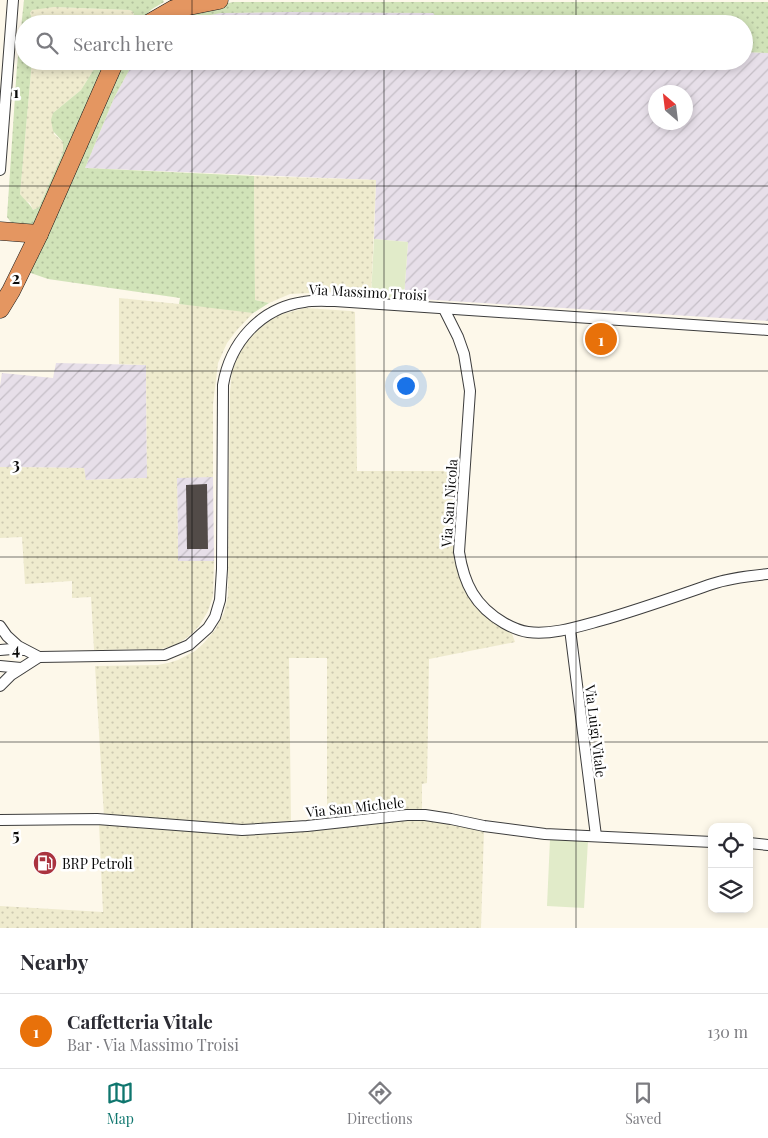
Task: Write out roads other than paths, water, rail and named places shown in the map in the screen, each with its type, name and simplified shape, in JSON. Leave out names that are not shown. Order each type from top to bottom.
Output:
[{"type":"highway","points":[[165,15],[174,10],[219,0]]},
{"type":"highway","points":[[0,309],[39,234],[111,70]]},
{"type":"highway","points":[[0,231],[39,234]]},
{"type":"street","points":[[0,170],[13,0]]},
{"type":"street","name":"Via Massimo Troisi","points":[[0,626],[7,636],[24,650],[39,657],[165,655],[188,645],[208,628],[215,617],[220,600],[222,570],[223,385],[226,369],[239,342],[261,319],[288,305],[304,302],[335,301],[768,330]]},
{"type":"street","name":"Via San Nicola","points":[[444,309],[464,354],[470,391],[459,552],[467,582],[476,599],[488,614],[511,627],[526,632],[541,633],[570,629],[640,610],[712,584],[768,574]]},
{"type":"street","name":"Via Luigi Vitale","points":[[570,629],[596,836]]},
{"type":"street","name":"Via Massimo Troisi","points":[[0,650],[24,650]]},
{"type":"street","points":[[0,686],[11,675],[39,657]]},
{"type":"street","points":[[0,666],[21,668]]},
{"type":"street","name":"Via San Michele","points":[[0,820],[97,820],[242,830],[425,815],[484,826],[545,834],[708,842]]},
{"type":"street","points":[[753,844],[768,844]]},
{"type":"place","name":"Caffetteria Vitale","points":[[601,339]]},
{"type":"place","name":"BRP Petroli","points":[[45,863]]}]
